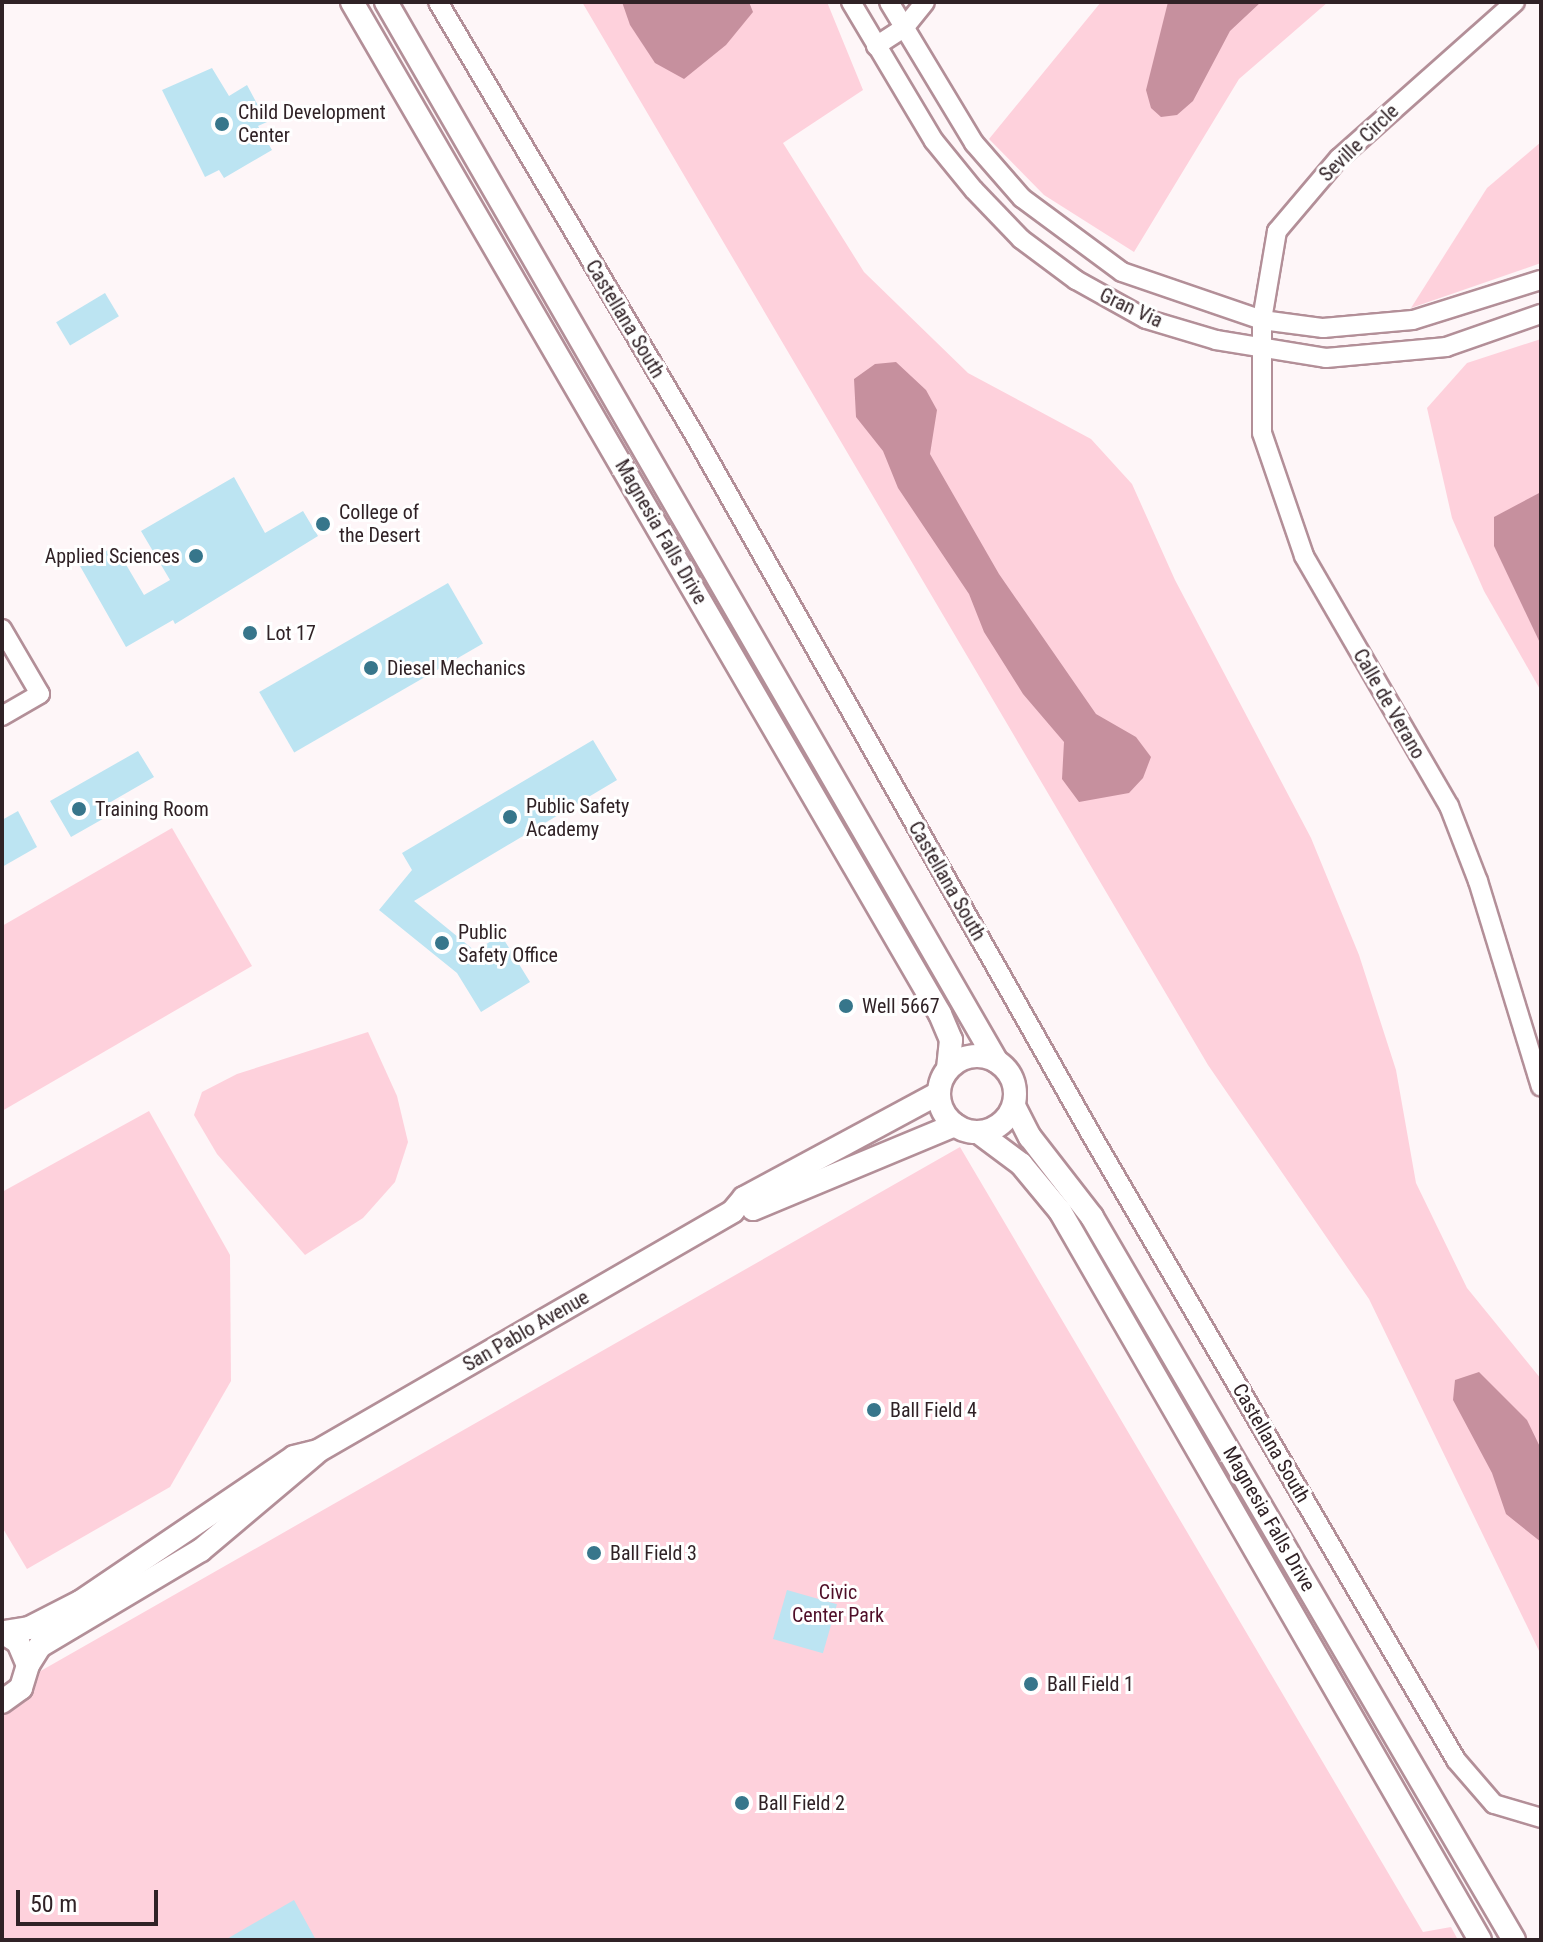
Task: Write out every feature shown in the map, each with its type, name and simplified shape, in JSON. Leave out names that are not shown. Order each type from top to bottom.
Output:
[{"type":"street","name":"Magnesia Falls Drive","points":[[352,2],[940,1014],[951,1040],[948,1069]]},
{"type":"street","name":"Magnesia Falls Drive","points":[[386,2],[997,1062]]},
{"type":"street","name":"Castellana South","points":[[438,2],[694,434],[1092,1136],[1456,1760],[1494,1804],[1541,1818]]},
{"type":"street","name":"Gran Via","points":[[851,2],[934,141],[1021,239],[1076,280],[1146,319],[1262,347],[1326,358],[1446,347],[1541,314]]},
{"type":"street","name":"Gran Via","points":[[889,2],[974,143],[1022,198],[1122,272],[1262,320],[1323,328],[1400,322],[1541,280]]},
{"type":"street","points":[[876,46],[904,28],[925,2]]},
{"type":"street","name":"Seville Circle","points":[[1262,320],[1277,231],[1339,158],[1515,2]]},
{"type":"street","name":"Calle de Verano","points":[[1262,320],[1262,433],[1304,556],[1449,806],[1478,881],[1541,1087]]},
{"type":"street","points":[[2,629],[40,694],[2,716]]},
{"type":"street","points":[[971,1056],[997,1062],[1013,1082],[1014,1106],[1000,1125],[978,1132],[955,1125],[941,1106],[939,1093],[948,1069],[971,1056]]},
{"type":"street","name":"San Pablo Avenue","points":[[3,1632],[29,1628],[80,1602],[281,1466],[318,1451],[733,1211],[744,1198],[939,1093]]},
{"type":"street","name":"Magnesia Falls Drive","points":[[1014,1106],[1030,1137],[1092,1217],[1514,1940]]},
{"type":"street","name":"San Pablo Avenue","points":[[733,1211],[751,1210],[955,1125]]},
{"type":"street","name":"Magnesia Falls Drive","points":[[978,1132],[1021,1164],[1060,1211],[1480,1940]]},
{"type":"street","name":"San Pablo Avenue","points":[[2,1702],[21,1688],[28,1665],[40,1646],[201,1550],[318,1451]]},
{"type":"street","points":[[3,1632],[18,1642],[28,1665]]},
{"type":"street","points":[[1450,1891],[1472,1900],[1499,1940]]},
{"type":"green space","points":[[582,2],[827,2],[863,90],[783,143],[864,272],[968,373],[1091,439],[1132,484],[1175,580],[1311,838],[1359,955],[1396,1070],[1416,1183],[1467,1288],[1541,1379],[1541,1655],[1369,1299],[1208,1065]]},
{"type":"green space","points":[[1101,2],[1328,2],[1239,79],[1134,252],[1044,195],[989,139]]},
{"type":"green space","points":[[1541,142],[1541,263],[1411,308],[1487,188]]},
{"type":"green space","points":[[1541,339],[1541,691],[1484,591],[1452,518],[1427,408],[1467,363]]},
{"type":"green space","points":[[172,828],[252,966],[2,1111],[2,926]]},
{"type":"green space","points":[[368,1032],[397,1096],[408,1142],[395,1182],[363,1218],[305,1255],[217,1154],[194,1115],[202,1092],[237,1074]]},
{"type":"green space","points":[[149,1111],[230,1255],[231,1381],[170,1487],[27,1569],[2,1527],[2,1192]]},
{"type":"green space","name":"Civic Center Park","points":[[960,1147],[1423,1932],[1451,1927],[1458,1940],[2,1940],[2,1693]]},
{"type":"shaded area","points":[[622,2],[749,2],[753,12],[726,45],[684,79],[655,63],[630,25]]},
{"type":"shaded area","points":[[1168,2],[1261,2],[1230,31],[1193,101],[1177,115],[1161,117],[1151,108],[1146,90]]},
{"type":"shaded area","points":[[896,362],[926,390],[937,410],[930,454],[999,574],[1096,714],[1136,737],[1151,757],[1143,778],[1129,793],[1079,802],[1062,779],[1064,742],[1023,694],[984,632],[969,594],[898,488],[883,451],[856,417],[854,379],[875,364]]},
{"type":"shaded area","points":[[1541,492],[1541,645],[1494,546],[1494,517]]},
{"type":"shaded area","points":[[1479,1372],[1527,1420],[1541,1449],[1541,1542],[1506,1514],[1492,1473],[1453,1400],[1455,1380]]},
{"type":"building","name":"Child Development Center","points":[[212,68],[229,96],[247,85],[267,122],[258,126],[272,150],[224,178],[219,170],[205,177],[162,90]]},
{"type":"building","points":[[105,293],[119,316],[70,346],[56,322]]},
{"type":"building","name":"Applied Sciences","points":[[234,477],[265,533],[303,511],[318,536],[175,624],[173,620],[126,647],[80,566],[115,546],[144,595],[170,580],[141,531]]},
{"type":"building","name":"Diesel Mechanics","points":[[448,583],[483,644],[294,753],[259,692]]},
{"type":"building","name":"Public Safety Academy","points":[[593,740],[617,780],[414,901],[475,951],[501,935],[530,982],[481,1012],[457,973],[379,910],[412,870],[402,853]]},
{"type":"building","points":[[138,751],[154,777],[102,807],[108,816],[71,837],[50,801]]},
{"type":"building","points":[[18,811],[37,847],[2,867],[2,820]]},
{"type":"building","points":[[787,1590],[837,1604],[823,1653],[773,1639]]},
{"type":"building","points":[[294,1900],[316,1940],[225,1940]]},
{"type":"place","name":"Child Development Center","points":[[222,124]]},
{"type":"place","name":"College of the Desert","points":[[323,524]]},
{"type":"place","name":"Applied Sciences","points":[[196,556]]},
{"type":"place","name":"Lot 17","points":[[250,633]]},
{"type":"place","name":"Diesel Mechanics","points":[[371,668]]},
{"type":"place","name":"Training Room","points":[[79,809]]},
{"type":"place","name":"Public Safety Academy","points":[[510,817]]},
{"type":"place","name":"Public Safety Office","points":[[442,943]]},
{"type":"place","name":"Well 5667","points":[[846,1006]]},
{"type":"place","name":"Ball Field 4","points":[[874,1410]]},
{"type":"place","name":"Ball Field 3","points":[[594,1553]]},
{"type":"place","name":"Ball Field 1","points":[[1031,1684]]},
{"type":"place","name":"Ball Field 2","points":[[742,1803]]}]
